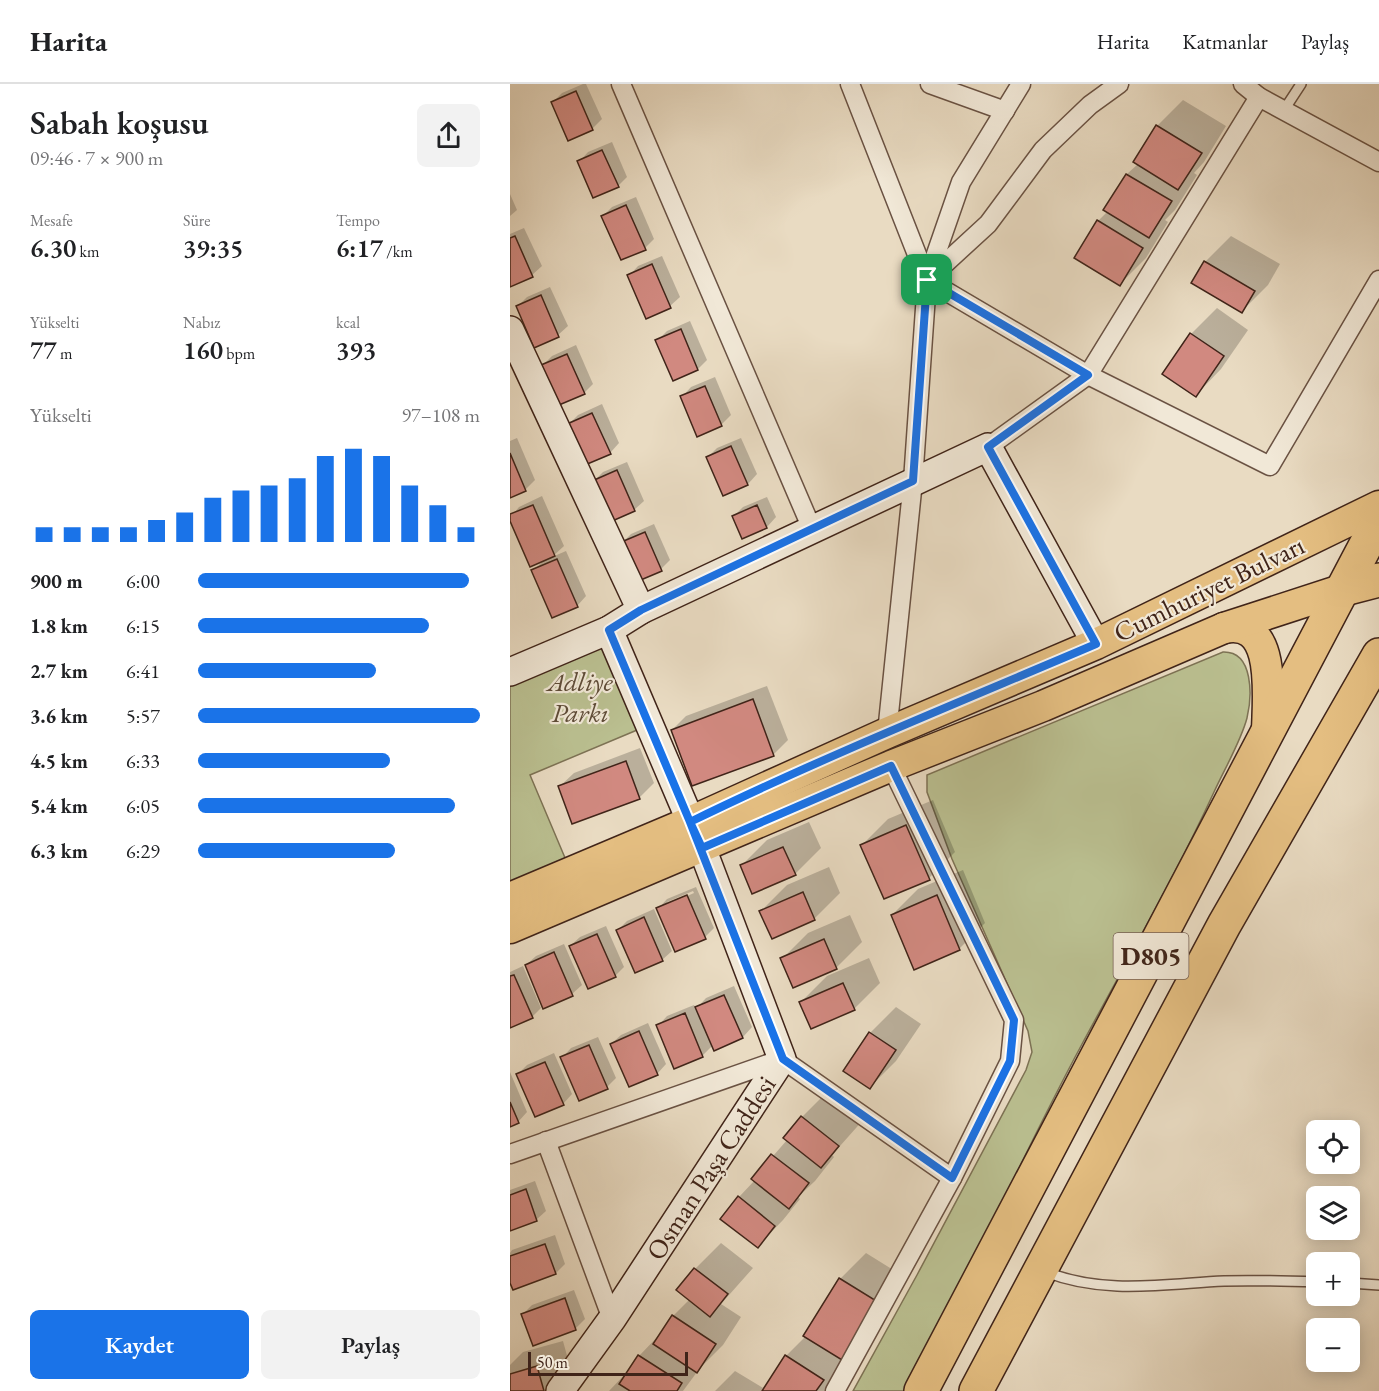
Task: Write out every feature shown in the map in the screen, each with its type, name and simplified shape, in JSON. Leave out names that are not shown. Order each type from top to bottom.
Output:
[{"type":"highway","name":"D805","points":[[921,1391],[1379,520]]},
{"type":"highway","points":[[1344,588],[1379,580]]},
{"type":"highway","name":"D805","points":[[976,1391],[1224,925],[1379,655]]},
{"type":"main road","points":[[510,330],[641,610]]},
{"type":"main road","points":[[510,672],[609,630],[641,610],[988,447],[1096,644]]},
{"type":"main road","name":"Cumhuriyet Bulvarı","points":[[510,927],[696,835],[740,798],[1096,644],[1379,506]]},
{"type":"main road","name":"Cumhuriyet Bulvarı","points":[[511,895],[696,835],[891,766],[1043,706],[1224,628],[1344,588]]},
{"type":"main road","name":"Cumhuriyet Bulvarı","points":[[1224,628],[1234,626],[1252,633],[1259,640],[1267,666],[1267,734]]},
{"type":"main road","name":"Osman Paşa Caddesi","points":[[560,1391],[612,1319],[783,1059],[696,835],[609,630]]},
{"type":"street","points":[[621,84],[812,529]]},
{"type":"street","points":[[850,84],[927,280],[1088,375],[1270,466],[1379,280]]},
{"type":"street","points":[[930,84],[1005,111]]},
{"type":"street","points":[[887,733],[913,481],[927,280],[961,182],[1021,84]]},
{"type":"street","points":[[927,280],[988,224],[1043,150],[1090,105],[1119,84]]},
{"type":"street","points":[[1243,84],[1259,97],[1379,162]]},
{"type":"street","points":[[988,447],[1088,375],[1259,97]]},
{"type":"street","points":[[835,1391],[952,1178],[1010,1061],[1014,1020],[891,766]]},
{"type":"street","points":[[510,1155],[783,1059],[952,1178]]},
{"type":"street","points":[[546,1141],[612,1319]]},
{"type":"lane","points":[[1284,110],[1301,84]]},
{"type":"lane","points":[[1041,1270],[1074,1281],[1110,1287],[1226,1281],[1306,1282]]},
{"type":"lane","points":[[1360,1284],[1379,1285]]},
{"type":"green space","name":"Adliye Parkı","points":[[609,630],[649,725],[530,775],[571,872],[510,891],[510,672]]},
{"type":"green space","points":[[1223,652],[1241,659],[1246,667],[1250,688],[1247,718],[1237,746],[1183,857],[1081,1046],[908,1391],[853,1391],[1026,1070],[1032,1052],[1028,1031],[952,859],[927,792],[927,775]]},
{"type":"building","points":[[576,91],[593,130],[568,141],[551,102]]},
{"type":"building","points":[[1156,125],[1202,153],[1178,190],[1133,162]]},
{"type":"building","points":[[602,150],[619,187],[593,198],[577,161]]},
{"type":"building","points":[[1126,174],[1172,201],[1149,238],[1103,210]]},
{"type":"building","points":[[626,205],[646,250],[621,260],[601,216]]},
{"type":"building","points":[[1097,220],[1143,248],[1120,286],[1074,258]]},
{"type":"building","points":[[515,236],[533,277],[510,287],[510,238]]},
{"type":"building","points":[[1204,261],[1255,291],[1242,313],[1191,283]]},
{"type":"building","points":[[652,264],[671,308],[646,319],[627,275]]},
{"type":"building","points":[[541,295],[559,337],[534,348],[516,306]]},
{"type":"building","points":[[681,329],[698,370],[673,381],[655,340]]},
{"type":"building","points":[[1190,333],[1224,356],[1196,397],[1162,374]]},
{"type":"building","points":[[567,354],[585,394],[559,405],[541,365]]},
{"type":"building","points":[[705,386],[722,426],[697,437],[680,396]]},
{"type":"building","points":[[592,413],[611,454],[585,465],[567,424]]},
{"type":"building","points":[[731,446],[748,485],[723,496],[706,457]]},
{"type":"building","points":[[510,453],[526,491],[510,498]]},
{"type":"building","points":[[617,470],[635,511],[610,522],[592,481]]},
{"type":"building","points":[[533,505],[555,556],[530,567],[510,521],[510,514]]},
{"type":"building","points":[[757,505],[767,528],[742,539],[732,516]]},
{"type":"building","points":[[645,532],[662,571],[636,582],[619,543]]},
{"type":"building","points":[[557,559],[578,607],[552,618],[531,570]]},
{"type":"building","points":[[753,699],[774,756],[692,786],[671,730]]},
{"type":"building","points":[[626,761],[640,799],[572,824],[558,786]]},
{"type":"building","points":[[906,825],[930,880],[884,899],[860,845]]},
{"type":"building","points":[[783,847],[796,875],[752,894],[740,865]]},
{"type":"building","points":[[803,892],[815,920],[772,939],[759,911]]},
{"type":"building","points":[[687,895],[706,939],[675,952],[656,908]]},
{"type":"building","points":[[937,895],[960,950],[914,970],[891,915]]},
{"type":"building","points":[[644,917],[663,961],[635,973],[616,930]]},
{"type":"building","points":[[597,934],[616,977],[588,989],[569,946]]},
{"type":"building","points":[[824,939],[837,969],[793,988],[780,958]]},
{"type":"building","points":[[554,952],[573,996],[543,1009],[525,965]]},
{"type":"building","points":[[514,975],[533,1018],[510,1028],[510,976]]},
{"type":"building","points":[[843,983],[855,1010],[811,1029],[799,1002]]},
{"type":"building","points":[[724,995],[743,1038],[714,1051],[695,1007]]},
{"type":"building","points":[[685,1013],[703,1057],[674,1069],[656,1025]]},
{"type":"building","points":[[639,1031],[658,1075],[629,1087],[610,1044]]},
{"type":"building","points":[[869,1032],[896,1050],[870,1089],[843,1071]]},
{"type":"building","points":[[589,1045],[608,1089],[579,1101],[560,1057]]},
{"type":"building","points":[[545,1062],[564,1105],[535,1117],[516,1074]]},
{"type":"building","points":[[510,1102],[519,1123],[510,1127]]},
{"type":"building","points":[[801,1116],[839,1146],[821,1168],[783,1138]]},
{"type":"building","points":[[771,1154],[809,1183],[789,1209],[751,1179]]},
{"type":"building","points":[[526,1189],[537,1221],[510,1231],[510,1195]]},
{"type":"building","points":[[738,1196],[775,1226],[758,1248],[720,1219]]},
{"type":"building","points":[[545,1244],[556,1274],[513,1290],[510,1283],[510,1256]]},
{"type":"building","points":[[694,1268],[728,1294],[710,1317],[676,1290]]},
{"type":"building","points":[[839,1278],[878,1302],[842,1360],[803,1336]]},
{"type":"building","points":[[565,1298],[576,1330],[533,1346],[521,1314]]},
{"type":"building","points":[[672,1315],[716,1344],[697,1373],[653,1344]]},
{"type":"building","points":[[638,1355],[682,1383],[677,1391],[630,1391],[619,1384]]},
{"type":"building","points":[[785,1355],[824,1380],[816,1391],[762,1391]]},
{"type":"building","points":[[537,1366],[544,1391],[510,1391],[510,1374]]},
{"type":"route","points":[[927,280],[913,481],[641,610],[609,630],[690,822],[702,848],[891,766],[1014,1020],[1010,1061],[952,1178],[783,1059],[690,822],[887,733],[1096,644],[988,447],[1088,375],[927,280]]}]
